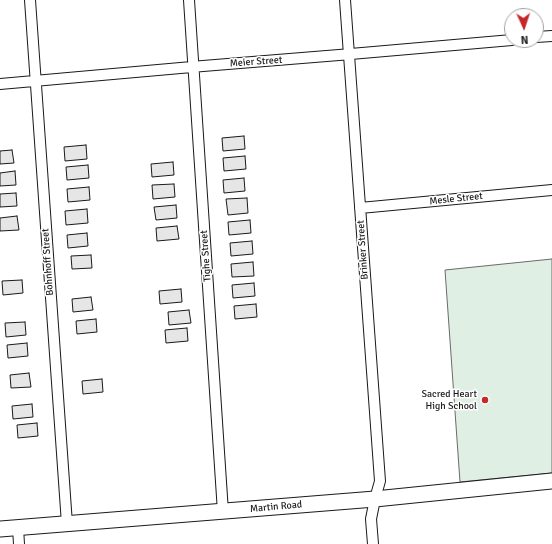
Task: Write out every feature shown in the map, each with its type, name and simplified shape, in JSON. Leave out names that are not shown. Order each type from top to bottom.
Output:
[{"type":"street","name":"Bohnhoff Street","points":[[30,0],[67,524]]},
{"type":"street","name":"Tighe Street","points":[[189,0],[224,512]]},
{"type":"street","name":"Brinker Street","points":[[345,0],[380,481],[371,519],[373,544]]},
{"type":"street","name":"Meier Street","points":[[0,84],[504,41]]},
{"type":"street","name":"Mesle Street","points":[[360,208],[552,190]]},
{"type":"street","name":"Martin Road","points":[[0,529],[375,499],[552,481]]},
{"type":"street","points":[[18,528],[20,544]]},
{"type":"green space","points":[[552,259],[552,473],[460,482],[445,270]]},
{"type":"building","points":[[244,136],[245,149],[223,151],[222,138]]},
{"type":"building","points":[[86,145],[87,159],[65,161],[64,147]]},
{"type":"building","points":[[12,150],[14,163],[0,164],[0,151]]},
{"type":"building","points":[[245,156],[246,169],[224,171],[223,158]]},
{"type":"building","points":[[173,162],[174,175],[152,177],[151,164]]},
{"type":"building","points":[[88,165],[89,178],[67,180],[66,167]]},
{"type":"building","points":[[15,171],[16,185],[0,186],[0,173]]},
{"type":"building","points":[[244,178],[245,191],[224,193],[223,180]]},
{"type":"building","points":[[174,184],[175,197],[153,199],[152,185]]},
{"type":"building","points":[[89,187],[90,200],[68,202],[67,189]]},
{"type":"building","points":[[16,193],[17,206],[0,207],[0,194]]},
{"type":"building","points":[[247,198],[248,213],[228,215],[226,199]]},
{"type":"building","points":[[176,205],[177,218],[156,220],[154,207]]},
{"type":"building","points":[[87,209],[88,223],[66,225],[65,211]]},
{"type":"building","points":[[17,216],[19,230],[0,231],[0,218]]},
{"type":"building","points":[[250,220],[251,233],[229,235],[228,222]]},
{"type":"building","points":[[177,226],[179,239],[157,241],[156,228]]},
{"type":"building","points":[[87,233],[88,246],[68,248],[67,235]]},
{"type":"building","points":[[252,241],[253,254],[231,256],[230,243]]},
{"type":"building","points":[[91,255],[92,268],[72,269],[71,256]]},
{"type":"building","points":[[253,262],[254,276],[232,277],[231,264]]},
{"type":"building","points":[[22,280],[23,293],[3,295],[2,281]]},
{"type":"building","points":[[254,283],[255,296],[233,298],[232,285]]},
{"type":"building","points":[[181,289],[182,302],[160,304],[159,291]]},
{"type":"building","points":[[91,297],[93,310],[73,312],[72,299]]},
{"type":"building","points":[[256,304],[257,317],[235,319],[234,306]]},
{"type":"building","points":[[189,310],[191,323],[169,325],[168,312]]},
{"type":"building","points":[[96,319],[97,332],[77,334],[76,321]]},
{"type":"building","points":[[25,322],[26,335],[6,337],[5,323]]},
{"type":"building","points":[[187,328],[188,341],[166,343],[165,330]]},
{"type":"building","points":[[27,343],[28,356],[8,358],[7,345]]},
{"type":"building","points":[[29,373],[31,387],[11,388],[10,375]]},
{"type":"building","points":[[102,379],[103,392],[83,394],[82,381]]},
{"type":"building","points":[[32,404],[33,417],[13,419],[12,406]]},
{"type":"building","points":[[37,423],[38,436],[18,438],[17,425]]},
{"type":"place","name":"Sacred Heart High School","points":[[485,400]]}]
